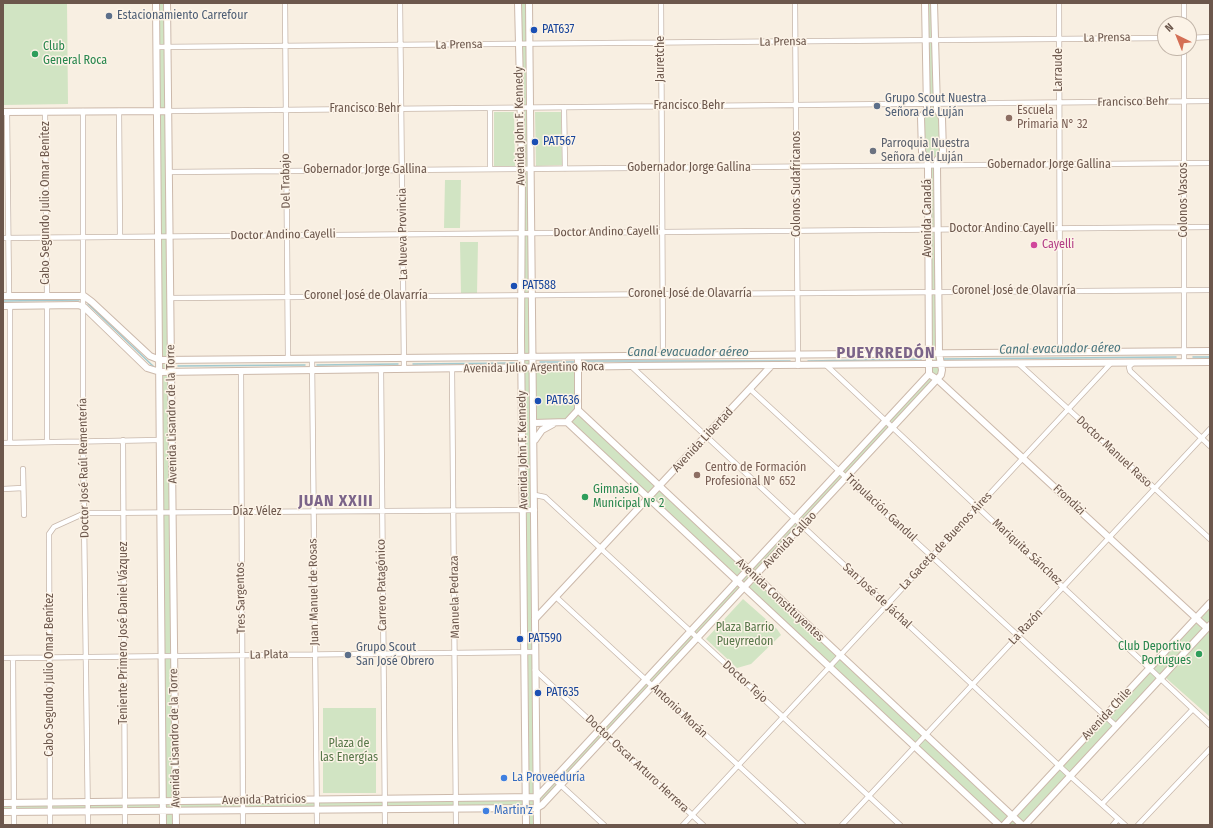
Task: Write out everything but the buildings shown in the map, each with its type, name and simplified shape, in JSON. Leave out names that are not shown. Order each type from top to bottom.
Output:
[{"type":"main road","name":"Avenida Lisandro de la Torre","points":[[156,3],[163,825]]},
{"type":"main road","name":"Avenida Lisandro de la Torre","points":[[167,3],[176,825]]},
{"type":"main road","name":"Avenida John F. Kennedy","points":[[518,3],[522,169],[521,368],[523,413],[526,825]]},
{"type":"main road","name":"Avenida John F. Kennedy","points":[[529,3],[532,368],[535,495],[537,825]]},
{"type":"main road","name":"Avenida Canadá","points":[[925,3],[927,110],[921,117],[922,152],[927,159],[928,166],[929,364]]},
{"type":"main road","name":"Avenida Canadá","points":[[934,3],[937,109],[942,118],[942,153],[937,160],[939,354],[941,364]]},
{"type":"main road","points":[[5,112],[168,110]]},
{"type":"main road","points":[[6,296],[84,296],[150,356],[160,360]]},
{"type":"main road","points":[[6,306],[78,305],[84,307]]},
{"type":"main road","name":"Avenida Julio Argentino Roca","points":[[84,307],[147,368],[160,372],[578,368],[631,366],[1210,362]]},
{"type":"main road","name":"Avenida Julio Argentino Roca","points":[[160,360],[1210,351]]},
{"type":"main road","points":[[523,413],[534,423],[567,422],[578,410],[578,357]]},
{"type":"main road","points":[[929,364],[929,374]]},
{"type":"main road","points":[[938,380],[942,370],[941,364]]},
{"type":"main road","name":"Avenida Libertad","points":[[535,619],[772,366]]},
{"type":"main road","name":"Frondizi","points":[[929,374],[938,380],[1196,618],[1209,627]]},
{"type":"main road","name":"Avenida Callao","points":[[536,796],[929,374]]},
{"type":"main road","name":"Avenida Callao","points":[[537,808],[542,805],[698,639],[938,380]]},
{"type":"main road","name":"Avenida Constituyentes","points":[[578,410],[747,570],[926,734],[1022,825]]},
{"type":"main road","points":[[534,441],[542,430],[556,422]]},
{"type":"main road","name":"Avenida Constituyentes","points":[[567,422],[999,825]]},
{"type":"main road","name":"Avenida Chile","points":[[1004,825],[1210,603]]},
{"type":"main road","name":"Avenida Chile","points":[[1025,825],[1209,627]]},
{"type":"main road","points":[[526,797],[536,796]]},
{"type":"main road","name":"Avenida Patricios","points":[[3,803],[526,797]]},
{"type":"main road","points":[[526,808],[537,808]]},
{"type":"main road","name":"Avenida Patricios","points":[[3,812],[526,808]]},
{"type":"street","name":"Del Trabajo","points":[[284,3],[288,359]]},
{"type":"street","name":"La Nueva Provincia","points":[[400,3],[404,369]]},
{"type":"street","name":"Jauretche","points":[[661,3],[663,356]]},
{"type":"street","name":"Colonos Sudafricanos","points":[[795,3],[798,366]]},
{"type":"street","name":"Larraude","points":[[1059,3],[1060,352]]},
{"type":"street","points":[[1184,3],[1184,16]]},
{"type":"street","name":"La Prensa","points":[[285,46],[1157,38]]},
{"type":"street","points":[[1197,38],[1210,38]]},
{"type":"street","points":[[157,47],[285,46]]},
{"type":"street","name":"Colonos Vascos","points":[[1184,56],[1184,362]]},
{"type":"street","name":"Francisco Behr","points":[[168,110],[1210,101]]},
{"type":"street","points":[[564,107],[565,169]]},
{"type":"street","points":[[490,108],[490,169]]},
{"type":"street","name":"Doctor José Raúl Rementería","points":[[83,111],[84,442],[88,825]]},
{"type":"street","points":[[119,111],[120,237]]},
{"type":"street","points":[[5,112],[9,238],[6,296]]},
{"type":"street","name":"Cabo Segundo Julio Omar Benítez","points":[[45,112],[47,295]]},
{"type":"street","name":"Gobernador Jorge Gallina","points":[[169,172],[1210,163]]},
{"type":"street","name":"Doctor Andino Cayelli","points":[[3,238],[1210,227]]},
{"type":"street","name":"Coronel José de Olavarría","points":[[170,298],[1210,290]]},
{"type":"street","points":[[46,305],[48,442]]},
{"type":"street","points":[[6,306],[10,443]]},
{"type":"street","name":"Juan Manuel de Rosas","points":[[312,359],[317,825]]},
{"type":"street","points":[[1134,362],[1129,366],[1130,371],[1210,446]]},
{"type":"street","name":"La Gaceta de Buenos Aires","points":[[683,825],[1111,363]]},
{"type":"street","name":"Doctor Manuel Raso","points":[[1019,364],[1210,539]]},
{"type":"street","name":"Mariquita Sánchez","points":[[826,365],[1150,667],[1210,725]]},
{"type":"street","name":"San José de Jáchal","points":[[631,366],[1059,766],[1125,825]]},
{"type":"street","name":"Carrero Patagónico","points":[[381,369],[385,825]]},
{"type":"street","name":"Manuela Pedraza","points":[[452,369],[456,825]]},
{"type":"street","name":"Tres Sargentos","points":[[241,371],[240,512],[243,825]]},
{"type":"street","name":"Tripulación Gandul","points":[[750,389],[840,470],[1116,726]]},
{"type":"street","name":"La Razón","points":[[842,825],[1210,429]]},
{"type":"street","name":"Teniente Primero José Daniel Vázquez","points":[[123,440],[125,825]]},
{"type":"street","points":[[3,442],[160,440]]},
{"type":"street","points":[[23,469],[24,515]]},
{"type":"street","points":[[3,489],[23,488]]},
{"type":"street","name":"Doctor Tejo","points":[[535,495],[545,497],[900,825]]},
{"type":"street","name":"Díaz Vélez","points":[[54,527],[85,513],[535,510]]},
{"type":"street","name":"Cabo Segundo Julio Omar Benítez","points":[[50,825],[49,534],[54,527]]},
{"type":"street","name":"Antonio Morán","points":[[556,597],[803,825]]},
{"type":"street","name":"La Plata","points":[[3,658],[535,652]]},
{"type":"street","points":[[13,658],[14,825]]},
{"type":"street","name":"Doctor Oscar Arturo Herrera","points":[[535,670],[703,825]]},
{"type":"street","points":[[1102,804],[1193,709]]},
{"type":"street","points":[[1138,825],[1210,749]]},
{"type":"street","points":[[553,778],[604,825]]},
{"type":"street","points":[[1113,825],[1118,819]]},
{"type":"green space","name":"Club General Roca","points":[[3,3],[67,3],[68,104],[3,105]]},
{"type":"green space","points":[[156,3],[167,3],[176,800],[526,796],[518,3],[529,3],[532,368],[578,368],[578,410],[747,570],[929,374],[928,166],[922,152],[921,117],[927,109],[925,3],[934,3],[937,104],[943,135],[940,158],[937,166],[942,370],[755,577],[1013,816],[1210,603],[1210,625],[1025,825],[999,825],[745,588],[540,807],[537,825],[526,825],[526,809],[176,811],[176,825],[163,825],[163,811],[3,812],[3,803],[163,801]],"holes":[[[567,422],[737,581],[537,796],[535,423]]]},
{"type":"green space","points":[[494,112],[514,112],[515,166],[494,166]]},
{"type":"green space","points":[[535,112],[561,112],[562,165],[536,166]]},
{"type":"green space","points":[[445,180],[461,180],[460,228],[444,228]]},
{"type":"green space","points":[[460,242],[478,242],[477,294],[461,294]]},
{"type":"green space","name":"Plaza Barrio Pueyrredon","points":[[743,599],[777,629],[781,635],[751,664],[737,668],[706,639]]},
{"type":"green space","name":"Club Deportivo Portugues","points":[[1210,630],[1210,717],[1166,678]]},
{"type":"green space","name":"Plaza de las Energías","points":[[323,708],[376,708],[376,793],[323,793]]},
{"type":"waterway","name":"Canal evacuador aéreo","points":[[3,301],[79,300]]},
{"type":"waterway","name":"Canal evacuador aéreo","points":[[88,304],[154,367]]},
{"type":"waterway","name":"Canal evacuador aéreo","points":[[944,359],[1176,357]]},
{"type":"waterway","name":"Canal evacuador aéreo","points":[[1193,357],[1210,357]]},
{"type":"waterway","name":"Canal evacuador aéreo","points":[[808,361],[921,359]]},
{"type":"waterway","name":"Canal evacuador aéreo","points":[[585,361],[790,361]]},
{"type":"waterway","name":"Canal evacuador aéreo","points":[[540,362],[574,362]]},
{"type":"waterway","name":"Canal evacuador aéreo","points":[[413,364],[516,363]]},
{"type":"waterway","name":"Canal evacuador aéreo","points":[[317,365],[398,364]]},
{"type":"waterway","name":"Canal evacuador aéreo","points":[[178,366],[305,365]]},
{"type":"place","name":"Estacionamiento Carrefour","points":[[109,16]]},
{"type":"place","name":"PAT637","points":[[534,30]]},
{"type":"place","name":"Club General Roca","points":[[35,54]]},
{"type":"place","name":"Grupo Scout Nuestra Señora de Luján","points":[[877,106]]},
{"type":"place","name":"Escuela Primaria N° 32","points":[[1009,118]]},
{"type":"place","name":"PAT567","points":[[535,142]]},
{"type":"place","name":"Parroquia Nuestra Señora del Luján","points":[[873,151]]},
{"type":"place","name":"Cayelli","points":[[1034,245]]},
{"type":"place","name":"PAT588","points":[[514,286]]},
{"type":"place","name":"PAT636","points":[[538,401]]},
{"type":"place","name":"Centro de Formación Profesional N° 652","points":[[697,475]]},
{"type":"place","name":"Gimnasio Municipal N° 2","points":[[585,497]]},
{"type":"place","name":"PAT590","points":[[520,639]]},
{"type":"place","name":"Club Deportivo Portugues","points":[[1199,654]]},
{"type":"place","name":"Grupo Scout San José Obrero","points":[[348,655]]},
{"type":"place","name":"PAT635","points":[[538,693]]},
{"type":"place","name":"La Proveeduría","points":[[504,778]]},
{"type":"place","name":"Martin'z","points":[[486,811]]},
{"type":"district","name":"PUEYRREDÓN","points":[[886,354]]},
{"type":"district","name":"JUAN XXIII","points":[[336,502]]}]
